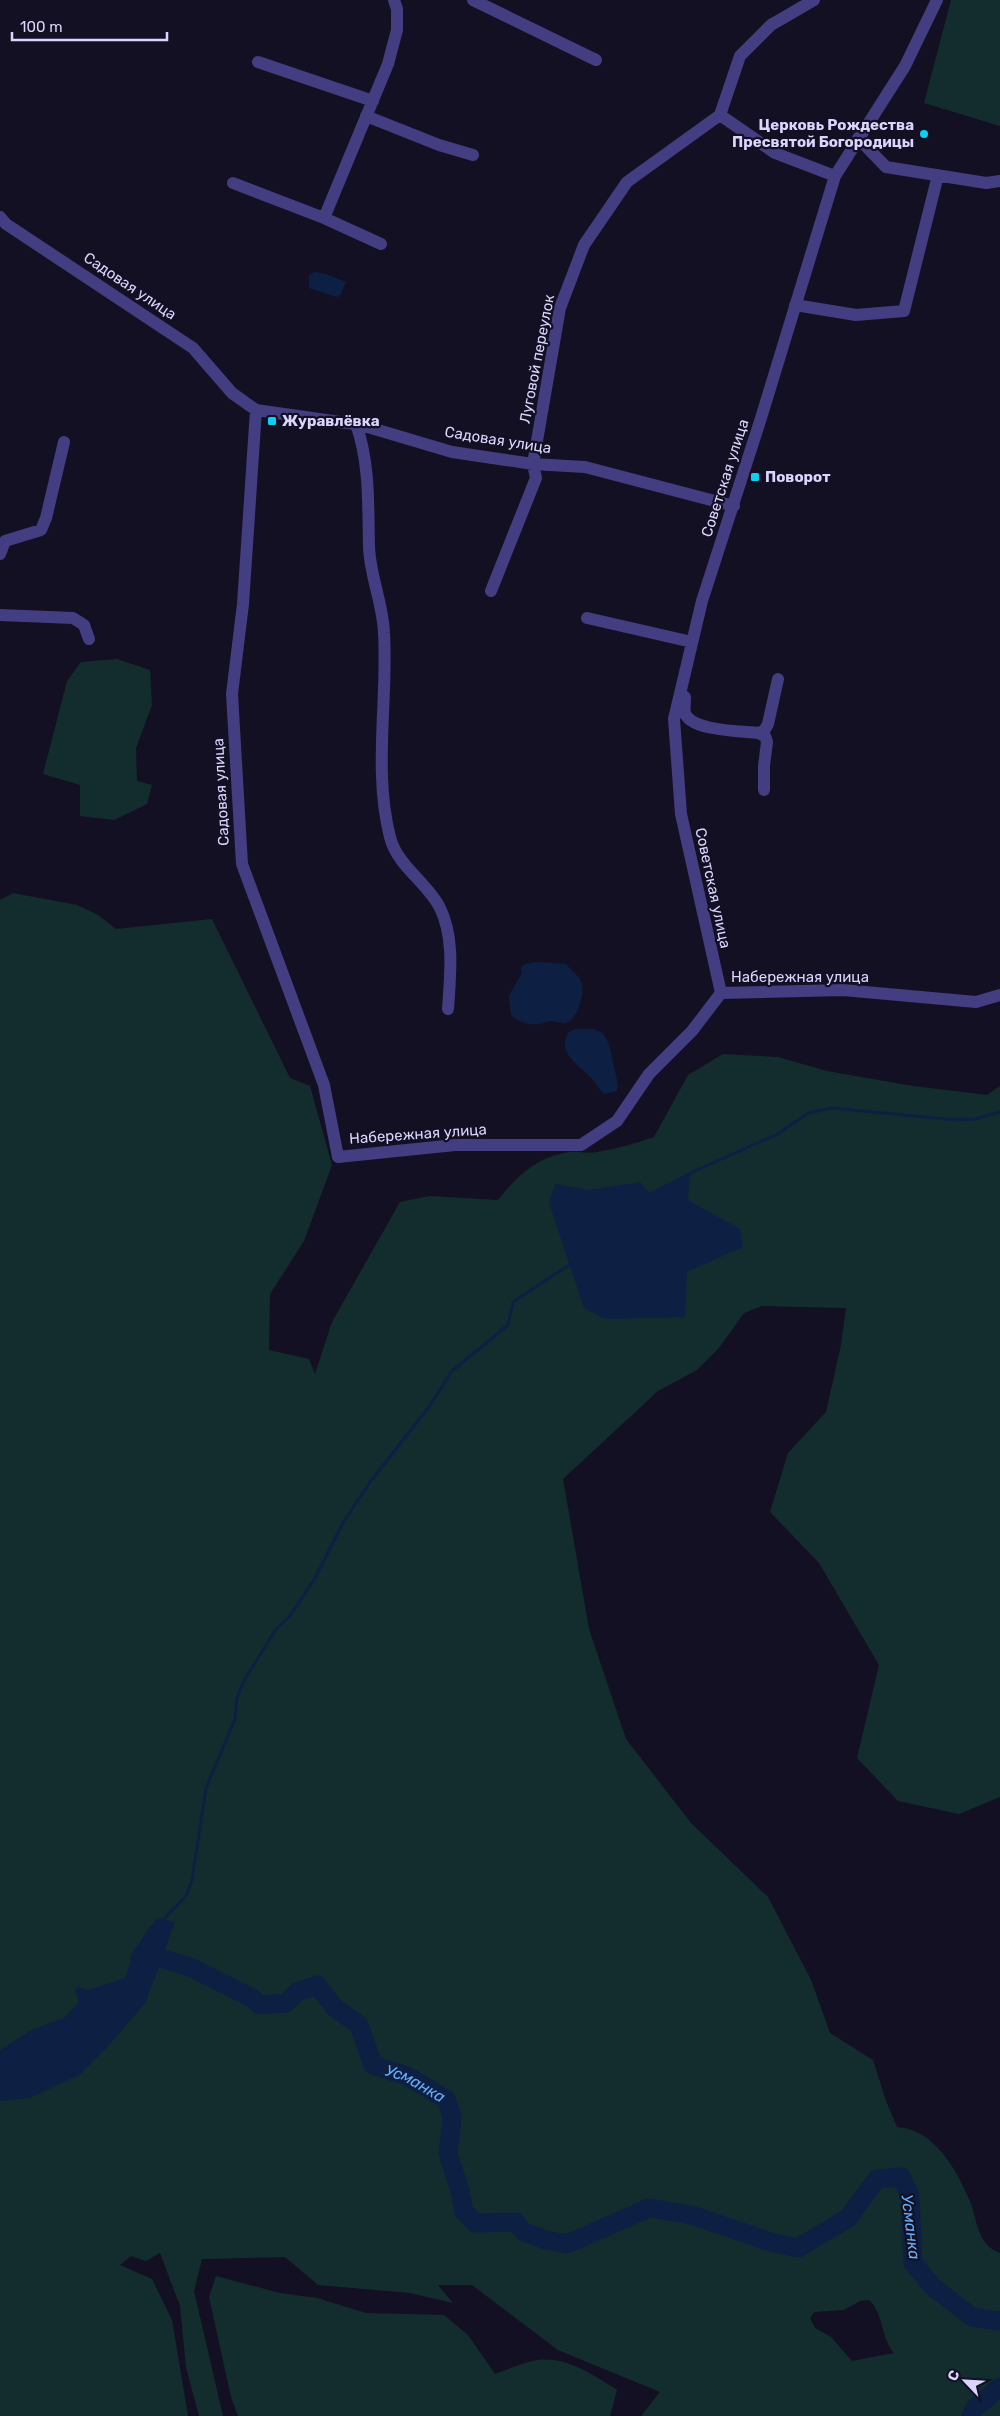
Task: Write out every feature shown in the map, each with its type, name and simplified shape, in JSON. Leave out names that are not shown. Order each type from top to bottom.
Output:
[{"type":"street","points":[[324,218],[388,64],[398,30],[397,9],[394,0]]},
{"type":"street","points":[[472,0],[596,60]]},
{"type":"street","points":[[814,0],[771,25],[740,56],[720,115],[774,153],[834,176]]},
{"type":"street","name":"Советская улица","points":[[721,993],[680,814],[674,719],[702,602],[734,506],[834,176],[904,66],[937,0]]},
{"type":"street","points":[[258,62],[373,101]]},
{"type":"street","name":"Луговой переулок","points":[[491,591],[536,478],[534,464],[560,308],[584,245],[627,182],[720,115]]},
{"type":"street","points":[[366,116],[473,155]]},
{"type":"street","points":[[858,138],[886,167],[986,183],[1000,180]]},
{"type":"street","points":[[795,306],[856,315],[904,311],[938,175]]},
{"type":"street","points":[[233,183],[324,218],[381,244]]},
{"type":"street","name":"Садовая улица","points":[[0,217],[6,224],[193,348],[232,393],[256,410],[356,424],[452,452],[534,464],[585,467],[734,506]]},
{"type":"street","name":"Садовая улица","points":[[256,410],[243,604],[232,694],[242,864],[324,1086],[338,1157]]},
{"type":"street","points":[[356,424],[363,444],[370,523],[369,549],[384,632],[382,771],[390,839],[401,858],[440,907],[448,929],[450,969],[448,1009]]},
{"type":"street","points":[[0,554],[5,541],[41,530],[46,518],[64,442]]},
{"type":"street","points":[[0,615],[73,618],[84,625],[89,639]]},
{"type":"street","points":[[587,618],[692,642]]},
{"type":"street","points":[[758,733],[764,731],[768,724],[778,679]]},
{"type":"street","points":[[680,693],[685,697],[685,713],[691,722],[702,726],[758,733],[765,736],[767,742],[764,790]]},
{"type":"street","name":"Набережная улица","points":[[338,1157],[455,1145],[581,1145],[617,1121],[649,1074],[692,1031],[721,993],[842,990],[976,1002],[1000,995]]},
{"type":"green space","points":[[951,0],[1000,0],[1000,126],[924,103]]},
{"type":"green space","points":[[117,659],[150,670],[152,705],[136,748],[137,781],[152,785],[147,804],[114,820],[80,816],[80,785],[43,774],[67,681],[81,662]]},
{"type":"green space","points":[[13,893],[77,905],[98,915],[116,929],[212,919],[290,1078],[310,1086],[332,1165],[304,1241],[270,1294],[269,1350],[309,1359],[315,1374],[332,1322],[400,1202],[430,1196],[498,1200],[529,1168],[548,1158],[570,1152],[590,1153],[604,1151],[654,1137],[688,1075],[723,1054],[778,1057],[827,1071],[913,1086],[987,1095],[1000,1086],[1000,1797],[959,1814],[898,1801],[857,1758],[879,1665],[819,1563],[770,1512],[788,1453],[826,1412],[841,1345],[846,1308],[762,1306],[744,1313],[719,1348],[697,1370],[658,1391],[563,1479],[589,1629],[626,1739],[691,1823],[768,1897],[811,1980],[830,2033],[873,2060],[886,2101],[897,2127],[910,2129],[922,2135],[942,2153],[964,2187],[986,2244],[1000,2253],[1000,2416],[641,2416],[660,2392],[558,2350],[472,2285],[438,2285],[453,2303],[410,2293],[318,2285],[285,2257],[202,2259],[194,2291],[223,2416],[199,2416],[186,2367],[180,2306],[160,2253],[146,2261],[131,2256],[120,2265],[152,2279],[172,2320],[188,2416],[0,2416],[0,900]],"holes":[[[869,2300],[874,2305],[894,2353],[852,2361],[831,2337],[815,2328],[810,2318],[814,2312],[844,2310],[860,2301]]]},
{"type":"green space","points":[[216,2276],[280,2293],[317,2298],[366,2313],[444,2315],[468,2335],[495,2374],[527,2362],[555,2360],[577,2367],[598,2378],[617,2390],[610,2416],[238,2416],[231,2397],[209,2297]]},
{"type":"water","points":[[314,272],[326,274],[346,282],[341,294],[337,297],[309,288],[309,275]]},
{"type":"water","points":[[536,962],[566,964],[579,978],[582,985],[581,1001],[570,1021],[566,1023],[551,1021],[531,1024],[520,1021],[511,1015],[509,996],[522,973],[521,968],[525,964]]},
{"type":"water","points":[[575,1029],[594,1029],[603,1033],[609,1044],[618,1085],[617,1091],[604,1094],[593,1080],[571,1059],[565,1047],[565,1040],[568,1033]]},
{"type":"water","points":[[690,1172],[688,1200],[740,1229],[743,1247],[687,1272],[685,1317],[605,1319],[584,1308],[549,1203],[555,1184],[589,1190],[640,1182],[649,1193]]},
{"type":"water","points":[[158,1918],[175,1922],[146,2002],[110,2044],[79,2075],[30,2098],[0,2101],[0,2050],[31,2030],[64,2018],[79,2002],[75,1991],[77,1987],[89,1990],[125,1978],[138,1946],[146,1932]]},
{"type":"waterway","points":[[688,1174],[778,1134],[808,1113],[832,1108],[956,1120],[975,1119],[1000,1112]]},
{"type":"waterway","points":[[161,1922],[186,1896],[192,1880],[206,1788],[235,1719],[237,1698],[245,1679],[276,1629],[290,1616],[315,1578],[344,1521],[370,1482],[429,1407],[452,1371],[508,1325],[513,1302],[572,1263]]},
{"type":"waterway","name":"Усманка","points":[[140,1958],[143,1953],[190,1967],[252,1998],[260,2005],[286,2003],[297,1992],[317,1985],[334,2007],[359,2025],[373,2065],[407,2076],[446,2099],[452,2117],[448,2154],[460,2191],[464,2212],[476,2223],[515,2222],[524,2232],[546,2240],[567,2244],[649,2208],[691,2215],[774,2243],[798,2248],[848,2218],[877,2179],[901,2177],[910,2196],[913,2263],[933,2287],[972,2317],[1000,2321]]},
{"type":"waterway","points":[[971,2416],[975,2408],[1000,2387]]},
{"type":"place","name":"Церковь Рождества Пресвятой Богородицы","points":[[924,134]]},
{"type":"place","name":"Журавлёвка","points":[[272,421]]},
{"type":"place","name":"Поворот","points":[[755,477]]}]
